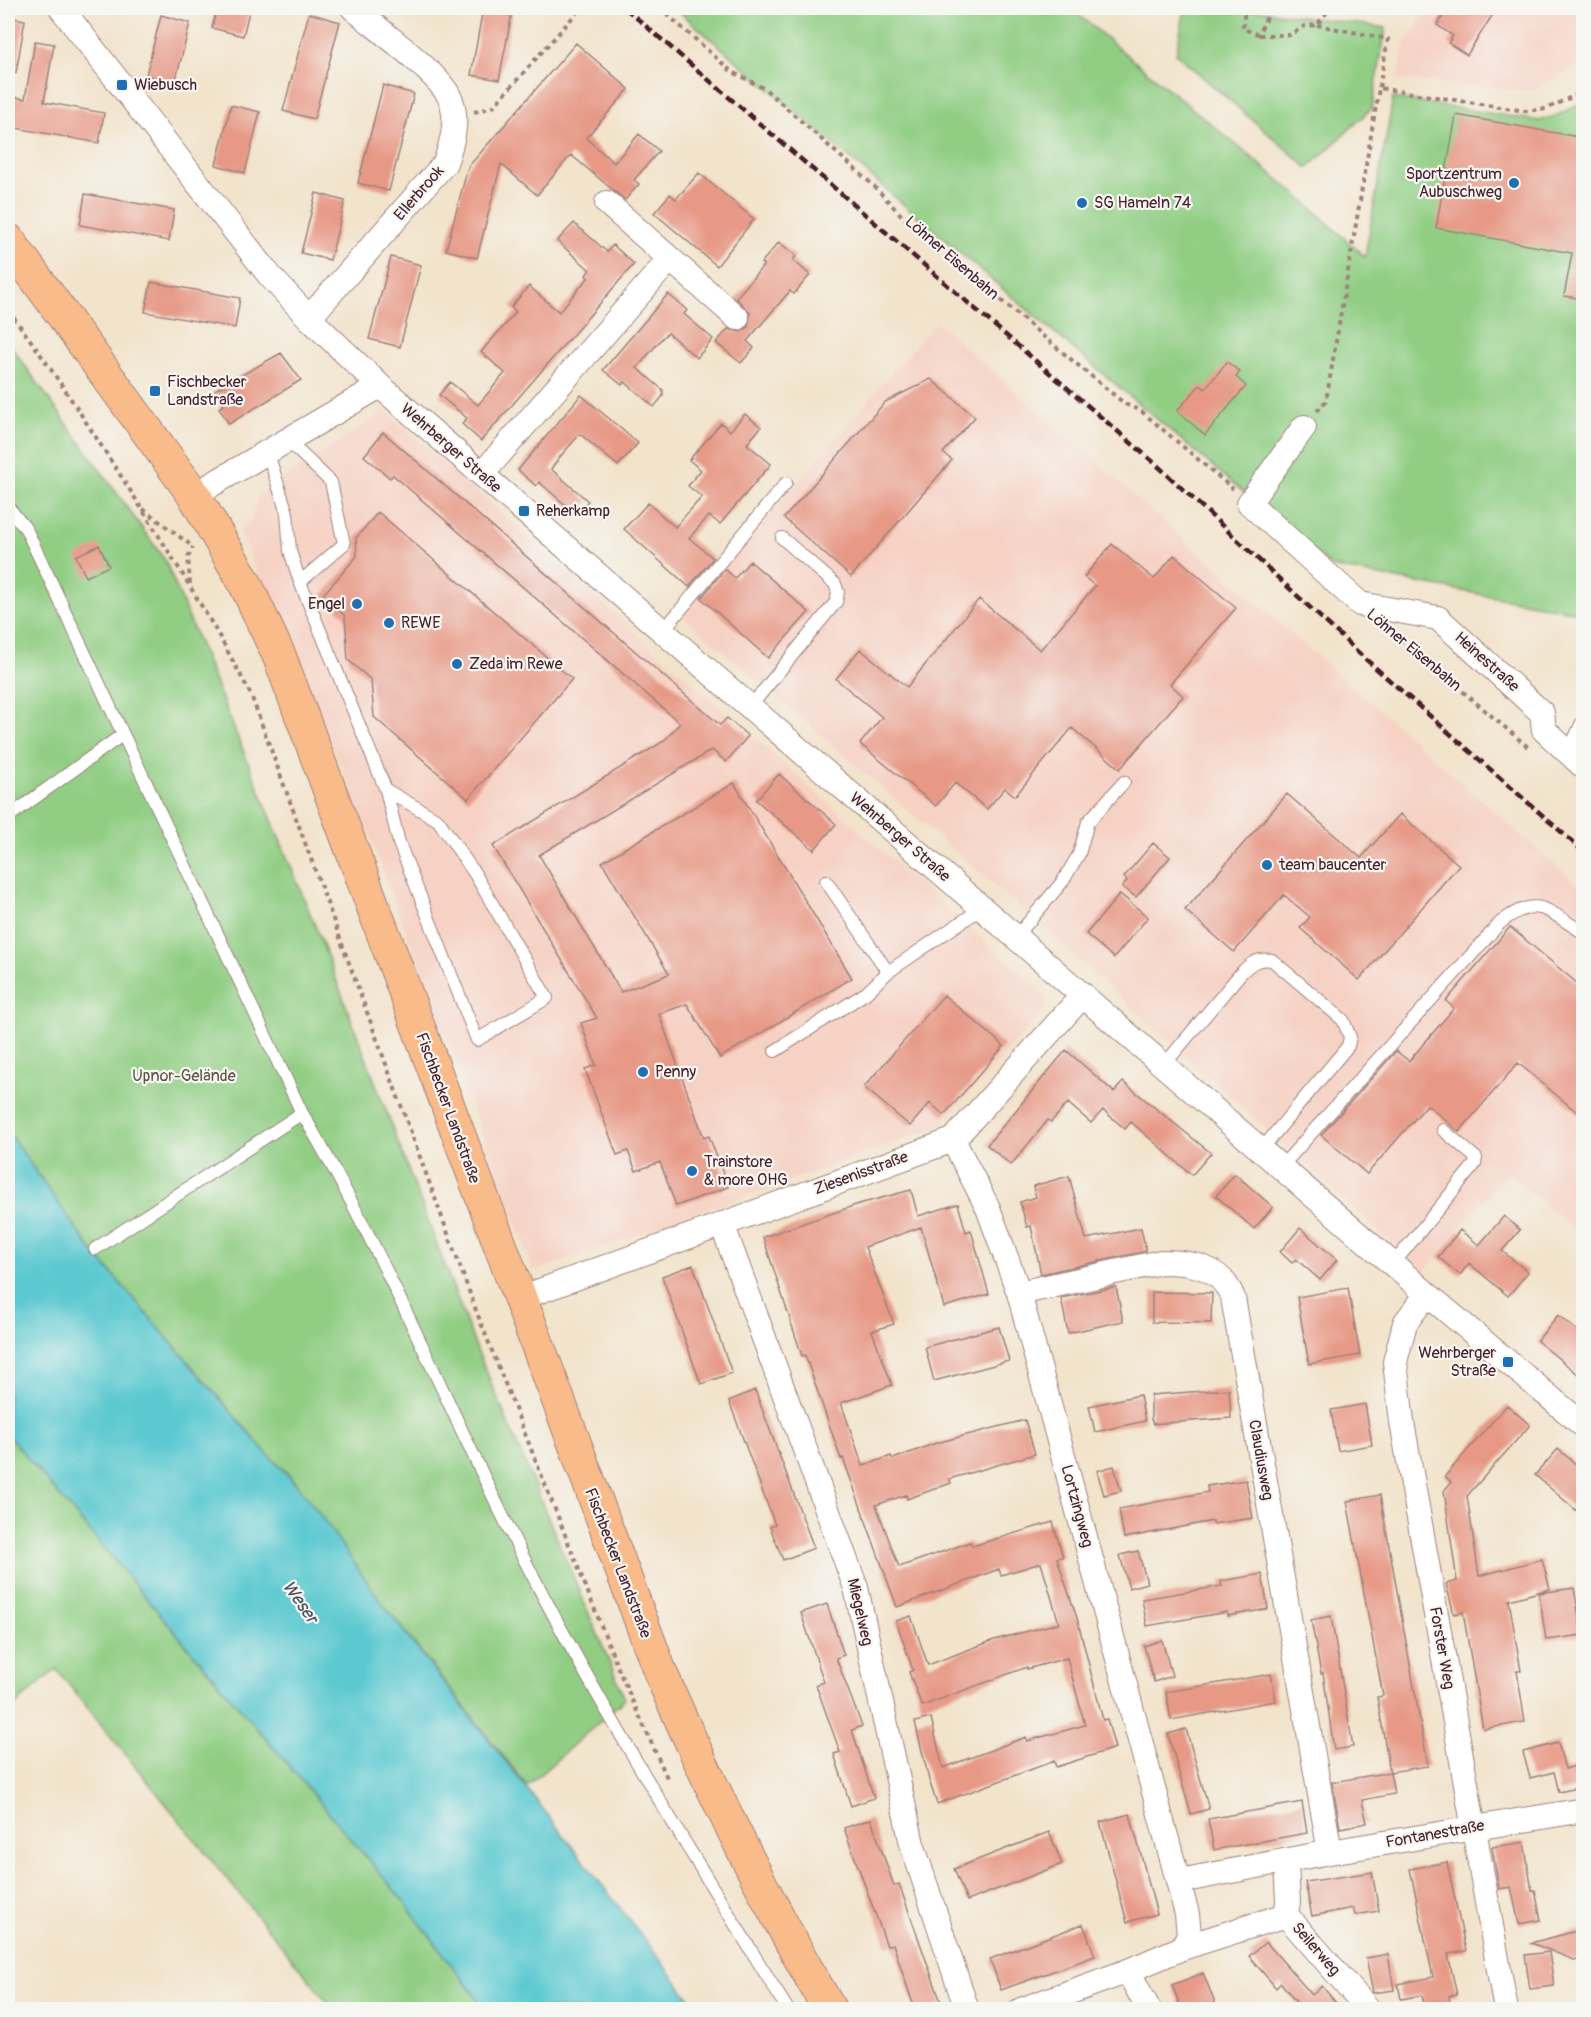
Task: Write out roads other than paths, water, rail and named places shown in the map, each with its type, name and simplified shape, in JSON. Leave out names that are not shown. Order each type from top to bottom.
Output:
[{"type":"main road","name":"Fischbecker Landstraße","points":[[8,240],[194,495],[206,542],[244,583],[275,647],[313,742],[518,1299],[661,1674],[697,1758],[795,1951],[830,2010]]},
{"type":"street","points":[[61,8],[270,276],[309,318],[381,386],[289,442],[194,495]]},
{"type":"street","name":"Ellerbrook","points":[[309,318],[445,163],[453,140],[454,111],[449,96],[436,80],[353,8]]},
{"type":"street","points":[[607,203],[737,318]]},
{"type":"street","points":[[482,474],[669,260]]},
{"type":"street","name":"Wehrberger Straße","points":[[381,386],[1427,1294],[1584,1426]]},
{"type":"street","name":"Löhner Eisenbahn","points":[[1304,427],[1249,502],[1360,604]]},
{"type":"street","name":"Heinestraße","points":[[1360,604],[1438,618],[1542,713],[1545,730],[1576,760]]},
{"type":"street","name":"Ziesenisstraße","points":[[518,1299],[953,1140],[1083,995]]},
{"type":"street","name":"Lortzingweg","points":[[953,1140],[988,1208],[1019,1293],[1179,1881]]},
{"type":"street","name":"Miegelweg","points":[[722,1224],[856,1588],[912,1844],[967,2010]]},
{"type":"street","name":"Claudiusweg","points":[[1019,1293],[1161,1263],[1185,1262],[1212,1271],[1227,1282],[1233,1298],[1330,1852]]},
{"type":"street","name":"Forster Weg","points":[[1427,1294],[1405,1323],[1395,1362],[1402,1422],[1506,2010]]},
{"type":"street","name":"Fontanestraße","points":[[1179,1881],[1330,1852],[1584,1810]]},
{"type":"street","points":[[1021,2010],[1128,1971],[1182,1948],[1286,1915],[1288,1902],[1286,1861]]},
{"type":"street","points":[[1179,1881],[1187,1914],[1189,1935],[1182,1948]]},
{"type":"street","name":"Seilerweg","points":[[1286,1915],[1370,2010]]},
{"type":"street","points":[[1128,1971],[1149,2010]]},
{"type":"lane","points":[[289,442],[331,482],[344,544],[300,582]]},
{"type":"lane","points":[[268,453],[288,513],[290,551],[300,582],[386,790],[399,843],[477,1040],[547,998],[475,874],[438,820],[386,790]]},
{"type":"lane","points":[[662,632],[786,483]]},
{"type":"lane","points":[[8,507],[26,529],[302,1113],[344,1184],[519,1549],[603,1707],[788,2010]]},
{"type":"lane","points":[[750,707],[836,602],[838,592],[835,584],[782,538]]},
{"type":"lane","points":[[1576,760],[1584,718]]},
{"type":"lane","points":[[8,817],[122,735]]},
{"type":"lane","points":[[1016,937],[1063,881],[1078,854],[1088,822],[1124,782]]},
{"type":"lane","points":[[826,881],[888,972]]},
{"type":"lane","points":[[1281,1167],[1500,923],[1517,910],[1531,905],[1540,907],[1584,933]]},
{"type":"lane","points":[[776,1051],[866,993],[888,972],[982,908]]},
{"type":"lane","points":[[1164,1065],[1241,973],[1250,964],[1260,959],[1272,960],[1344,1020],[1350,1037],[1348,1046],[1261,1150]]},
{"type":"lane","points":[[95,1249],[302,1113]]},
{"type":"lane","points":[[1393,1264],[1474,1164],[1476,1158],[1473,1152],[1443,1130]]},
{"type":"water","name":"Weser","points":[[8,1132],[90,1248],[318,1512],[392,1616],[698,2009],[485,2009],[402,1899],[8,1435]]},
{"type":"railway","points":[[625,8],[1158,466],[1361,655],[1584,852]]},
{"type":"place","name":"Wiebusch","points":[[122,85]]},
{"type":"place","name":"Sportzentrum Aubuschweg","points":[[1514,183]]},
{"type":"place","name":"SG Hameln 74","points":[[1082,203]]},
{"type":"place","name":"Fischbecker Landstraße","points":[[155,391]]},
{"type":"place","name":"Reherkamp","points":[[524,511]]},
{"type":"place","name":"Engel","points":[[357,604]]},
{"type":"place","name":"REWE","points":[[389,623]]},
{"type":"place","name":"Zeda im Rewe","points":[[457,664]]},
{"type":"place","name":"team baucenter","points":[[1267,865]]},
{"type":"place","name":"Penny","points":[[643,1072]]},
{"type":"place","name":"Trainstore & more OHG","points":[[692,1171]]},
{"type":"place","name":"Wehrberger Straße","points":[[1508,1362]]},
{"type":"park label","name":"Upnor-Gelände","points":[[184,1076]]}]
